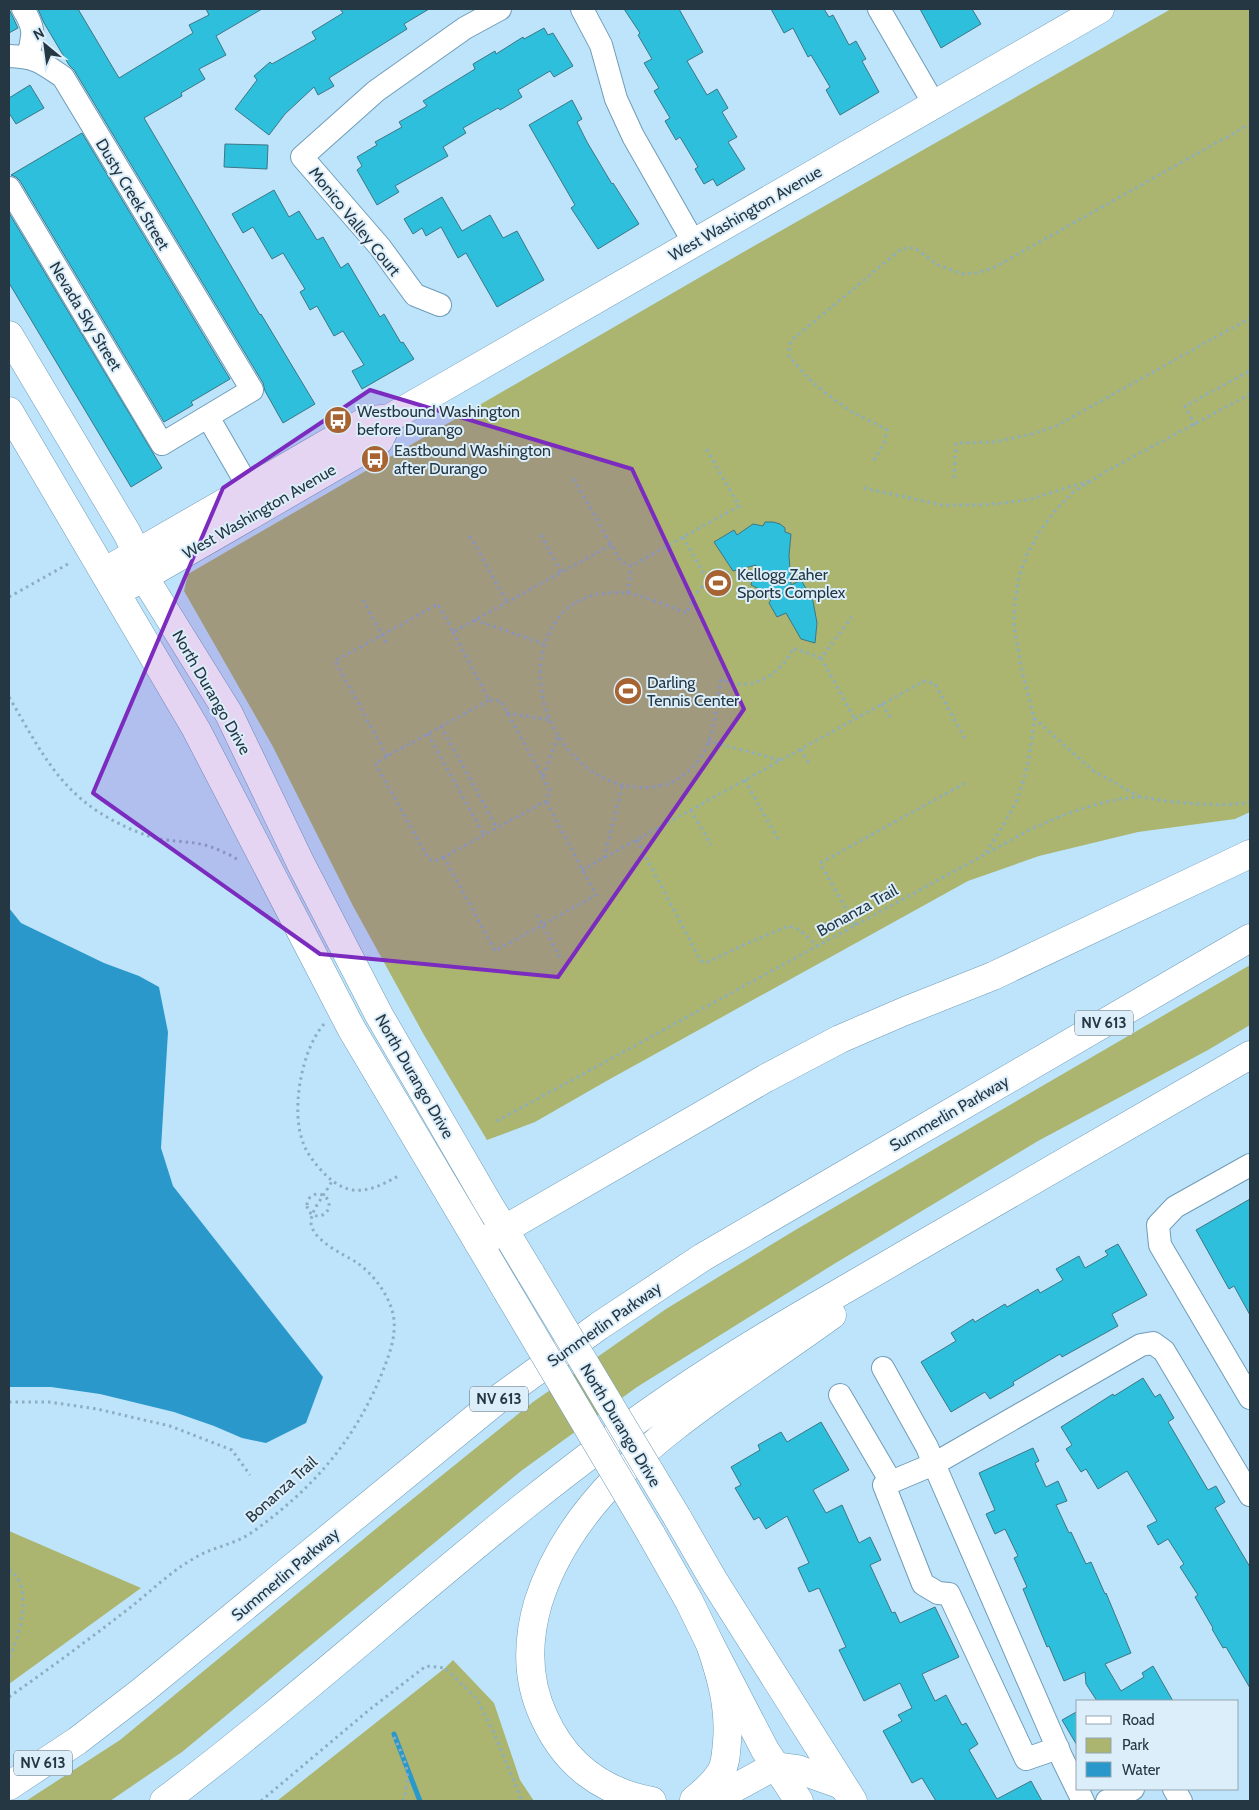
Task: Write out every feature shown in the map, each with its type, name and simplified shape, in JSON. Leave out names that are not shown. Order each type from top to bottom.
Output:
[{"type":"main road","name":"West Washington Avenue","points":[[141,565],[249,488],[366,421],[390,418],[1100,9]]},
{"type":"main road","name":"North Durango Drive","points":[[9,335],[228,714],[301,864],[379,1015],[504,1230],[714,1581],[847,1793]]},
{"type":"main road","name":"North Durango Drive","points":[[9,412],[196,729],[352,1028],[651,1534],[689,1601],[775,1766],[799,1801]]},
{"type":"main road","name":"West Washington Avenue","points":[[110,582],[379,441],[390,418]]},
{"type":"main road","points":[[479,1244],[766,1078],[840,1039],[993,976],[1250,854]]},
{"type":"main road","name":"Summerlin Parkway","points":[[9,1786],[77,1741],[142,1691],[502,1396],[646,1294],[712,1252],[1250,938]]},
{"type":"main road","points":[[164,1801],[239,1744],[587,1456],[674,1394],[777,1329],[1250,1055]]},
{"type":"main road","points":[[652,1801],[620,1794],[580,1768],[556,1741],[539,1707],[530,1665],[530,1642],[541,1595],[556,1559],[590,1507],[604,1490],[661,1437],[687,1416],[1000,1199]]},
{"type":"main road","points":[[691,1801],[706,1791],[720,1774],[726,1752],[728,1732],[726,1703],[722,1679],[710,1644]]},
{"type":"main road","points":[[691,1801],[731,1790],[775,1766],[797,1769],[847,1793]]},
{"type":"street","name":"Dusty Creek Street","points":[[23,9],[30,20],[33,32],[18,56],[41,61],[63,77],[252,390],[208,417]]},
{"type":"street","name":"Monico Valley Court","points":[[440,305],[415,295],[380,248],[302,156],[376,92],[465,28],[500,9]]},
{"type":"street","points":[[582,9],[601,46],[616,99],[633,136],[694,243]]},
{"type":"street","points":[[879,9],[934,104]]},
{"type":"street","name":"Nevada Sky Street","points":[[9,188],[162,444],[208,417]]},
{"type":"street","points":[[208,417],[249,488]]},
{"type":"street","points":[[1250,1164],[1175,1207],[1158,1225],[1160,1246],[1250,1398]]},
{"type":"street","points":[[1058,1748],[1026,1759],[949,1594],[938,1593],[923,1584],[884,1485],[934,1464],[1141,1345],[1153,1343],[1164,1351],[1250,1495]]},
{"type":"street","points":[[883,1368],[927,1447],[1058,1748],[1076,1785]]},
{"type":"street","points":[[840,1395],[892,1482]]},
{"type":"street","points":[[1107,1801],[1131,1790]]},
{"type":"street","points":[[1175,1790],[1181,1801]]},
{"type":"path","points":[[874,460],[884,443],[887,430],[849,410],[807,377],[789,356],[792,340],[900,250],[915,248],[938,265],[962,274],[976,273],[993,268],[1250,124]]},
{"type":"path","points":[[954,478],[956,443],[994,442],[1032,434],[1056,426],[1250,318]]},
{"type":"path","points":[[1194,425],[1185,406],[1250,371]]},
{"type":"path","points":[[985,853],[1009,816],[1020,792],[1031,744],[1034,718],[1020,667],[1014,624],[1015,600],[1019,577],[1026,556],[1039,533],[1053,513],[1072,493],[1250,394]]},
{"type":"path","points":[[631,566],[738,506],[706,448]]},
{"type":"path","points":[[574,479],[621,562],[631,566]]},
{"type":"path","points":[[864,488],[942,505],[978,505],[1031,499],[1093,480]]},
{"type":"path","points":[[541,535],[561,572]]},
{"type":"path","points":[[470,536],[507,602]]},
{"type":"path","points":[[683,536],[708,580]]},
{"type":"path","points":[[453,632],[611,544]]},
{"type":"path","points":[[9,597],[68,564]]},
{"type":"path","points":[[628,593],[631,566]]},
{"type":"path","points":[[724,574],[708,580],[696,592],[687,613],[628,593],[594,595],[582,599],[558,617],[544,644],[541,656],[540,686],[544,704],[558,736],[576,757],[598,776],[613,784],[649,788],[665,785],[676,780],[695,764],[708,741],[720,680],[736,684],[748,684],[769,676],[783,665],[794,648],[821,658],[855,719]]},
{"type":"path","points":[[363,600],[388,646]]},
{"type":"path","points":[[387,756],[335,661],[382,634],[438,604],[489,700]]},
{"type":"path","points":[[821,658],[852,617]]},
{"type":"path","points":[[475,620],[544,644]]},
{"type":"path","points":[[582,870],[924,682],[935,684],[965,739]]},
{"type":"path","points":[[9,696],[49,765],[78,797],[97,812],[141,833],[159,839],[205,844],[238,860]]},
{"type":"path","points":[[489,700],[501,701],[550,790],[546,801],[435,861],[428,858],[375,763],[489,700]]},
{"type":"path","points":[[882,704],[891,719]]},
{"type":"path","points":[[507,713],[550,720]]},
{"type":"path","points":[[1034,718],[1092,770],[1141,797]]},
{"type":"path","points":[[442,726],[497,828]]},
{"type":"path","points":[[428,734],[484,835]]},
{"type":"path","points":[[543,776],[558,736]]},
{"type":"path","points":[[708,741],[780,760]]},
{"type":"path","points":[[801,749],[809,764]]},
{"type":"path","points":[[745,780],[779,842]]},
{"type":"path","points":[[855,925],[820,863],[968,782]]},
{"type":"path","points":[[603,858],[622,786]]},
{"type":"path","name":"Bonanza Trail","points":[[497,1122],[1035,827],[1072,812],[1110,801],[1141,797],[1229,806],[1250,802]]},
{"type":"path","points":[[444,857],[495,951],[596,895],[546,801]]},
{"type":"path","points":[[691,810],[711,845]]},
{"type":"path","points":[[637,840],[701,962],[708,962],[789,926],[800,930],[817,946]]},
{"type":"path","points":[[537,915],[560,957]]},
{"type":"path","points":[[326,1022],[308,1048],[302,1068],[299,1122],[303,1143],[312,1160],[332,1181],[341,1187],[354,1190],[374,1188],[400,1175]]},
{"type":"path","points":[[313,1214],[332,1181]]},
{"type":"path","points":[[317,1194],[324,1196],[329,1205],[326,1212],[320,1215],[313,1214],[308,1209],[309,1199],[317,1194]]},
{"type":"path","name":"Bonanza Trail","points":[[9,1697],[62,1660],[178,1568],[204,1553],[250,1534],[305,1488],[350,1436],[369,1403],[387,1359],[394,1328],[392,1310],[385,1293],[373,1278],[356,1262],[329,1246],[312,1229],[313,1214]]},
{"type":"path","points":[[9,1402],[49,1402],[97,1409],[170,1426],[232,1450],[250,1475]]},
{"type":"path","points":[[9,1570],[13,1572],[20,1582],[23,1612],[9,1659]]},
{"type":"path","points":[[261,1801],[426,1666],[445,1668],[477,1699],[522,1801]]},
{"type":"path","points":[[394,1737],[407,1765],[408,1775],[403,1801]]},
{"type":"highlighted area","points":[[370,390],[632,469],[744,709],[558,977],[320,954],[93,793],[223,488]]},
{"type":"green space","name":"Kellogg Zaher Sports Complex","points":[[1171,9],[1250,9],[1250,812],[1235,819],[1138,832],[1039,856],[968,881],[535,1122],[487,1140],[424,1035],[353,906],[272,745],[184,591],[188,574],[740,254]]},
{"type":"green space","points":[[1250,965],[1250,1025],[1208,1050],[1038,1141],[834,1264],[637,1387],[521,1471],[182,1752],[110,1801],[26,1801],[120,1740],[533,1402],[666,1309],[797,1229]]},
{"type":"green space","points":[[9,1531],[141,1588],[9,1684]]},
{"type":"green space","points":[[453,1660],[494,1703],[520,1780],[534,1801],[277,1801],[445,1668]]},
{"type":"water","points":[[9,908],[21,923],[104,963],[139,976],[159,987],[168,1032],[161,1148],[173,1186],[323,1377],[306,1423],[266,1443],[242,1438],[174,1412],[100,1394],[51,1387],[9,1387]]},
{"type":"building","points":[[9,9],[18,28],[9,33]]},
{"type":"building","points":[[38,9],[78,9],[119,78],[193,33],[189,25],[209,15],[206,9],[262,9],[216,36],[226,55],[199,69],[205,79],[181,93],[182,96],[144,118],[260,315],[315,404],[283,423],[265,391],[263,383],[74,70],[69,65],[44,23]]},
{"type":"building","points":[[340,9],[429,9],[404,24],[407,29],[329,78],[334,86],[318,95],[314,87],[285,114],[269,135],[235,109],[257,80],[254,76],[270,62],[272,64],[316,39],[312,32],[343,13]]},
{"type":"building","points":[[624,9],[679,9],[703,52],[687,61],[707,95],[717,89],[728,108],[722,112],[737,137],[728,142],[745,169],[717,186],[713,179],[704,184],[695,169],[698,167],[680,137],[676,140],[665,121],[670,118],[654,91],[659,88],[644,63],[652,59],[638,35],[640,33]]},
{"type":"building","points":[[771,9],[824,9],[829,17],[833,15],[849,45],[856,41],[866,59],[862,61],[879,92],[840,115],[826,90],[830,87],[811,55],[808,57],[793,28],[784,33]]},
{"type":"building","points":[[920,9],[972,9],[981,24],[941,48]]},
{"type":"building","points":[[544,28],[548,35],[553,33],[573,66],[554,77],[550,71],[518,90],[522,97],[463,128],[466,133],[443,147],[448,156],[395,186],[399,192],[377,205],[357,170],[362,166],[357,157],[377,145],[375,142],[402,127],[399,122],[427,106],[423,101],[475,69],[473,64],[495,51],[496,54],[523,37],[524,39]]},
{"type":"building","points":[[30,85],[44,108],[16,124],[9,113],[9,98]]},
{"type":"building","points":[[572,100],[582,119],[577,122],[587,142],[639,224],[598,249],[571,208],[575,205],[529,125]]},
{"type":"building","points":[[82,133],[230,379],[191,402],[193,405],[164,422],[20,181],[11,175]]},
{"type":"building","points":[[225,144],[268,145],[267,169],[224,167]]},
{"type":"building","points":[[274,190],[289,217],[299,211],[317,240],[323,237],[341,268],[348,263],[380,317],[384,314],[401,343],[403,342],[414,359],[362,389],[352,371],[364,365],[343,331],[334,336],[317,306],[310,310],[300,292],[305,289],[283,253],[272,259],[253,227],[243,233],[232,214]]},
{"type":"building","points":[[442,197],[462,231],[490,215],[503,238],[517,231],[544,280],[497,307],[466,253],[458,258],[441,227],[426,236],[422,228],[413,234],[404,219]]},
{"type":"building","points":[[9,213],[162,468],[131,487],[9,283]]},
{"type":"building","points":[[765,522],[780,524],[785,528],[785,532],[791,534],[789,555],[791,585],[801,580],[813,601],[817,623],[815,643],[801,639],[786,613],[777,617],[769,603],[773,596],[751,585],[756,565],[733,571],[714,542],[734,530],[737,535],[753,524],[763,526]]},
{"type":"building","points":[[1250,1199],[1250,1315],[1234,1286],[1229,1289],[1196,1230]]},
{"type":"building","points":[[1118,1244],[1147,1295],[1112,1314],[1118,1326],[1062,1357],[1060,1354],[1013,1382],[1014,1385],[990,1399],[985,1392],[951,1412],[921,1362],[956,1341],[951,1333],[973,1319],[975,1322],[1005,1304],[1007,1307],[1038,1289],[1040,1293],[1063,1280],[1056,1269],[1079,1256],[1085,1268],[1108,1255],[1105,1251]]},
{"type":"building","points":[[1143,1378],[1155,1397],[1160,1394],[1174,1418],[1168,1422],[1208,1490],[1216,1486],[1225,1502],[1215,1508],[1250,1567],[1250,1688],[1226,1647],[1223,1648],[1212,1629],[1195,1597],[1198,1595],[1180,1567],[1184,1564],[1168,1539],[1158,1545],[1147,1526],[1157,1521],[1127,1471],[1098,1489],[1086,1469],[1081,1472],[1066,1449],[1072,1445],[1061,1427],[1113,1394],[1114,1396]]},
{"type":"building","points":[[821,1422],[849,1470],[813,1490],[826,1513],[842,1505],[859,1543],[870,1537],[881,1560],[870,1565],[892,1613],[895,1612],[900,1623],[935,1607],[959,1657],[922,1674],[935,1701],[946,1695],[962,1725],[966,1723],[978,1744],[969,1750],[997,1799],[1031,1781],[1042,1801],[936,1801],[922,1778],[912,1783],[883,1731],[902,1721],[898,1715],[912,1708],[900,1683],[864,1701],[839,1650],[846,1647],[819,1588],[809,1592],[798,1568],[809,1563],[787,1516],[766,1529],[759,1517],[754,1520],[735,1488],[741,1485],[731,1467],[760,1450],[758,1445],[781,1432],[787,1442]]},
{"type":"building","points":[[1033,1448],[1039,1461],[1035,1463],[1046,1487],[1058,1481],[1067,1501],[1056,1505],[1086,1564],[1091,1562],[1131,1653],[1105,1664],[1121,1691],[1144,1677],[1142,1673],[1153,1666],[1172,1700],[1096,1700],[1086,1684],[1085,1672],[1064,1681],[1049,1646],[1047,1647],[1023,1589],[1027,1587],[1014,1558],[1018,1556],[1005,1529],[995,1534],[986,1514],[995,1510],[979,1473]]},
{"type":"building","points":[[1076,1712],[1076,1744],[1062,1720]]},
{"type":"waterway","points":[[394,1734],[420,1801]]},
{"type":"place","name":"Westbound Washington before Durango","points":[[338,420]]},
{"type":"place","name":"Eastbound Washington after Durango","points":[[375,459]]},
{"type":"place","name":"Kellogg Zaher Sports Complex","points":[[718,583]]},
{"type":"place","name":"Darling Tennis Center","points":[[628,691]]}]
